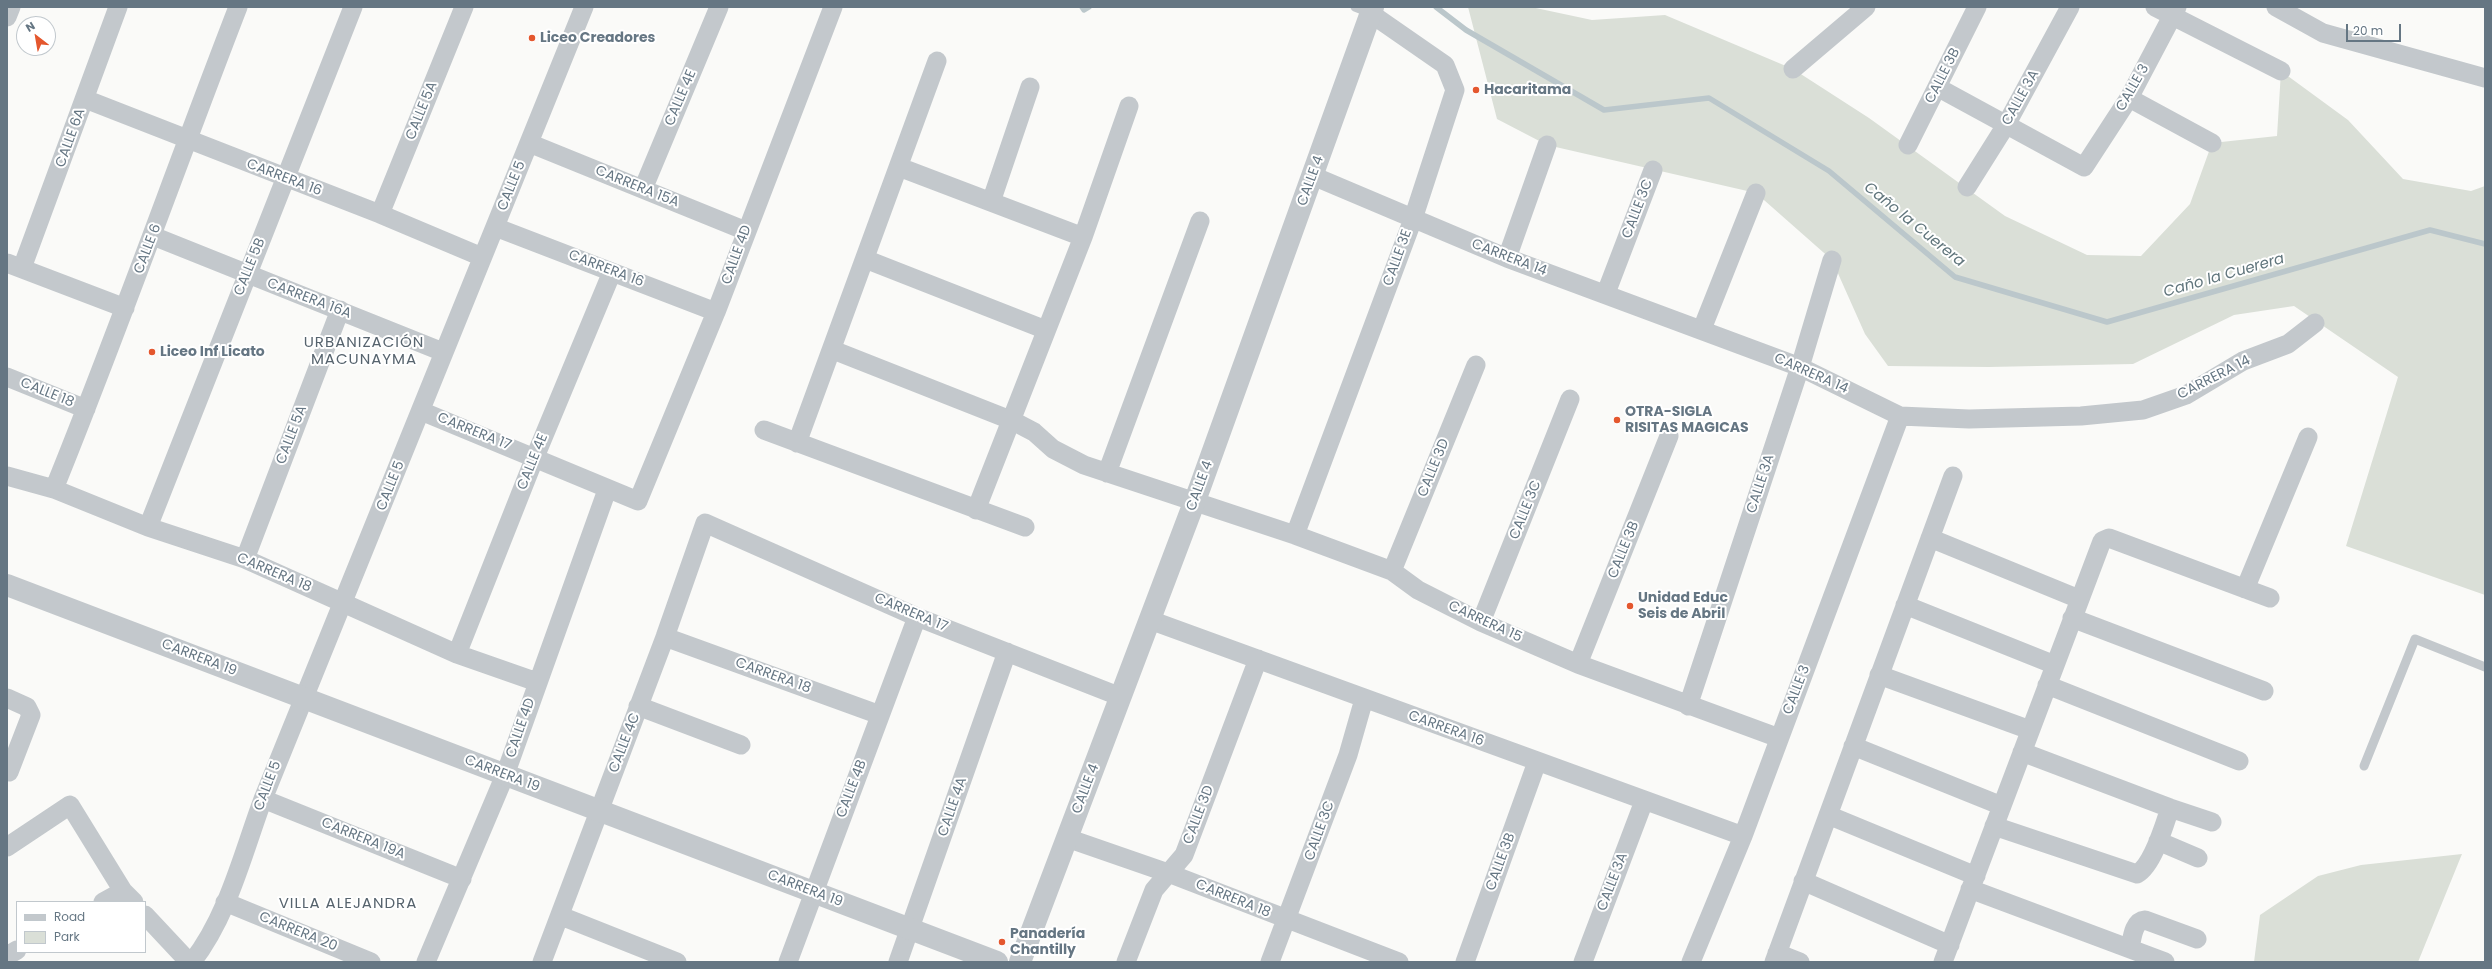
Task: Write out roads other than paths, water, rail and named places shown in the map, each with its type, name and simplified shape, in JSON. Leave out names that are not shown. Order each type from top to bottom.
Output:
[{"type":"street","points":[[7,17],[11,7]]},
{"type":"street","name":"CALLE 6A","points":[[15,266],[85,99],[118,7]]},
{"type":"street","name":"CALLE 6","points":[[54,489],[153,236],[186,140],[238,7]]},
{"type":"street","name":"CALLE 5B","points":[[148,527],[353,7]]},
{"type":"street","name":"CALLE 5A","points":[[380,214],[464,7]]},
{"type":"street","name":"CALLE 5","points":[[192,962],[206,944],[225,902],[263,798],[584,7]]},
{"type":"street","name":"CALLE 4E","points":[[643,189],[719,7]]},
{"type":"street","name":"CALLE 4D","points":[[638,501],[716,312],[833,7]]},
{"type":"street","points":[[1793,69],[1866,7]]},
{"type":"street","name":"CALLE 3B","points":[[1908,145],[1977,7]]},
{"type":"street","name":"CALLE 3A","points":[[1968,186],[2006,125],[2070,7]]},
{"type":"street","points":[[2155,7],[2175,12],[2281,71]]},
{"type":"street","points":[[2276,7],[2323,33],[2485,78]]},
{"type":"street","name":"CALLE 4","points":[[1020,962],[1194,503],[1313,176],[1366,9]]},
{"type":"street","name":"CALLE 3E","points":[[1295,535],[1413,219],[1455,90],[1445,65],[1366,9]]},
{"type":"street","name":"CALLE 3","points":[[2006,125],[2084,167],[2129,98],[2175,12]]},
{"type":"street","points":[[797,443],[833,350],[937,61]]},
{"type":"street","points":[[991,202],[1030,87]]},
{"type":"street","points":[[1937,87],[2006,125]]},
{"type":"street","points":[[2129,98],[2212,143]]},
{"type":"street","name":"CARRERA 16","points":[[85,99],[286,179],[380,214],[482,257]]},
{"type":"street","points":[[976,510],[1013,421],[1046,330],[1083,237],[1129,106]]},
{"type":"street","name":"CARRERA 15A","points":[[529,143],[746,231]]},
{"type":"street","points":[[1507,258],[1547,145]]},
{"type":"street","points":[[899,167],[1083,237]]},
{"type":"street","name":"CALLE 3C","points":[[1606,293],[1653,170]]},
{"type":"street","name":"CARRERA 14","points":[[1313,176],[1507,258],[1606,293],[1800,367],[1900,416],[1969,419],[2081,416],[2143,410],[2186,395],[2243,362],[2288,344],[2315,323]]},
{"type":"street","points":[[1702,330],[1756,193]]},
{"type":"street","points":[[1106,473],[1200,220]]},
{"type":"street","name":"CARRERA 16","points":[[495,227],[716,312]]},
{"type":"street","name":"CARRERA 16A","points":[[153,236],[247,275],[340,310],[443,352]]},
{"type":"street","points":[[865,259],[1046,330]]},
{"type":"street","name":"CALLE 3A","points":[[1688,706],[1800,367],[1832,260]]},
{"type":"street","points":[[15,266],[125,308]]},
{"type":"street","name":"CALLE 4E","points":[[457,654],[535,457],[612,272]]},
{"type":"street","name":"CALLE 5A","points":[[245,559],[340,310]]},
{"type":"street","name":"CARRERA 15","points":[[833,350],[1013,421],[1034,432],[1053,449],[1084,465],[1194,503],[1295,535],[1392,571],[1418,590],[1481,622],[1578,664],[1688,706],[1779,738]]},
{"type":"street","name":"CALLE 3D","points":[[1392,571],[1476,365]]},
{"type":"street","name":"CALLE 18","points":[[7,377],[86,409]]},
{"type":"street","name":"CALLE 3C","points":[[1481,622],[1570,399]]},
{"type":"street","name":"CARRERA 17","points":[[421,411],[535,457],[607,490],[638,501]]},
{"type":"street","name":"CALLE 3","points":[[1691,962],[1743,836],[1900,416]]},
{"type":"street","points":[[764,430],[1025,527]]},
{"type":"street","name":"CALLE 3B","points":[[1578,664],[1669,436]]},
{"type":"street","points":[[2245,589],[2308,438]]},
{"type":"street","points":[[1800,962],[1776,957],[1953,476]]},
{"type":"street","name":"CARRERA 18","points":[[8,478],[54,489],[148,527],[245,559],[457,654],[537,682]]},
{"type":"street","name":"CALLE 4D","points":[[426,962],[505,775],[537,682],[607,490]]},
{"type":"street","name":"CARRERA 17","points":[[705,522],[917,617],[1121,697]]},
{"type":"street","name":"CALLE 4C","points":[[542,962],[561,916],[599,810],[665,637],[705,522]]},
{"type":"street","points":[[1930,538],[2079,599]]},
{"type":"street","points":[[1804,881],[1947,953],[2102,541],[2109,538],[2270,598]]},
{"type":"street","name":"CARRERA 19","points":[[7,585],[997,962]]},
{"type":"street","points":[[1905,605],[2055,665]]},
{"type":"street","name":"CALLE 4B","points":[[788,962],[917,617]]},
{"type":"street","points":[[2072,618],[2264,691]]},
{"type":"street","name":"CARRERA 16","points":[[1150,620],[1743,836]]},
{"type":"street","name":"CARRERA 18","points":[[665,637],[880,715]]},
{"type":"street","name":"CALLE 4A","points":[[898,962],[1007,652]]},
{"type":"street","name":"CALLE 3D","points":[[1126,962],[1154,890],[1184,855],[1258,659]]},
{"type":"street","points":[[1879,675],[2030,730]]},
{"type":"street","points":[[2047,685],[2240,761]]},
{"type":"street","points":[[7,698],[21,704],[29,711],[31,715],[9,772]]},
{"type":"street","name":"CALLE 3C","points":[[1270,962],[1348,755],[1364,698]]},
{"type":"street","points":[[638,706],[741,745]]},
{"type":"street","points":[[1853,746],[2002,806]]},
{"type":"street","points":[[2022,752],[2170,808],[2212,822]]},
{"type":"street","name":"CALLE 3B","points":[[1465,962],[1537,762]]},
{"type":"street","name":"CARRERA 19A","points":[[263,798],[462,879]]},
{"type":"street","name":"CALLE 3A","points":[[1583,962],[1644,801]]},
{"type":"street","points":[[7,848],[70,805],[128,896],[107,901]]},
{"type":"street","points":[[1994,826],[2132,874],[2137,874],[2143,871],[2158,841],[2170,808]]},
{"type":"street","points":[[1828,816],[1973,882],[2130,949],[2165,962]]},
{"type":"street","name":"CARRERA 18","points":[[1067,838],[1168,873],[1286,920],[1399,962]]},
{"type":"street","points":[[2158,841],[2198,858]]},
{"type":"street","name":"CARRERA 20","points":[[225,902],[371,962]]},
{"type":"street","points":[[146,915],[189,962]]},
{"type":"street","points":[[561,916],[653,958],[677,962]]},
{"type":"street","points":[[2130,949],[2136,924],[2140,920],[2145,920],[2198,939]]},
{"type":"street","points":[[7,956],[16,951]]},
{"type":"lane","points":[[2364,766],[2415,639],[2485,667]]},
{"type":"waterway","name":"Caño la Cuerera","points":[[1082,7],[1084,10],[1089,7]]},
{"type":"waterway","name":"Caño la Cuerera","points":[[1436,7],[1466,30],[1604,110],[1709,98],[1829,171],[1955,277],[2107,322],[2430,230],[2485,244]]},
{"type":"place","name":"Liceo Creadores","points":[[532,38]]},
{"type":"place","name":"Hacaritama","points":[[1476,90]]},
{"type":"place","name":"Liceo Inf Licato","points":[[152,352]]},
{"type":"place","name":"OTRA-SIGLA RISITAS MAGICAS","points":[[1617,420]]},
{"type":"place","name":"Unidad Educ Seis de Abril","points":[[1630,606]]},
{"type":"place","name":"Panadería Chantilly","points":[[1002,942]]},
{"type":"district","name":"URBANIZACIÓN MACUNAYMA","points":[[364,352]]},
{"type":"district","name":"VILLA ALEJANDRA","points":[[348,904]]}]
